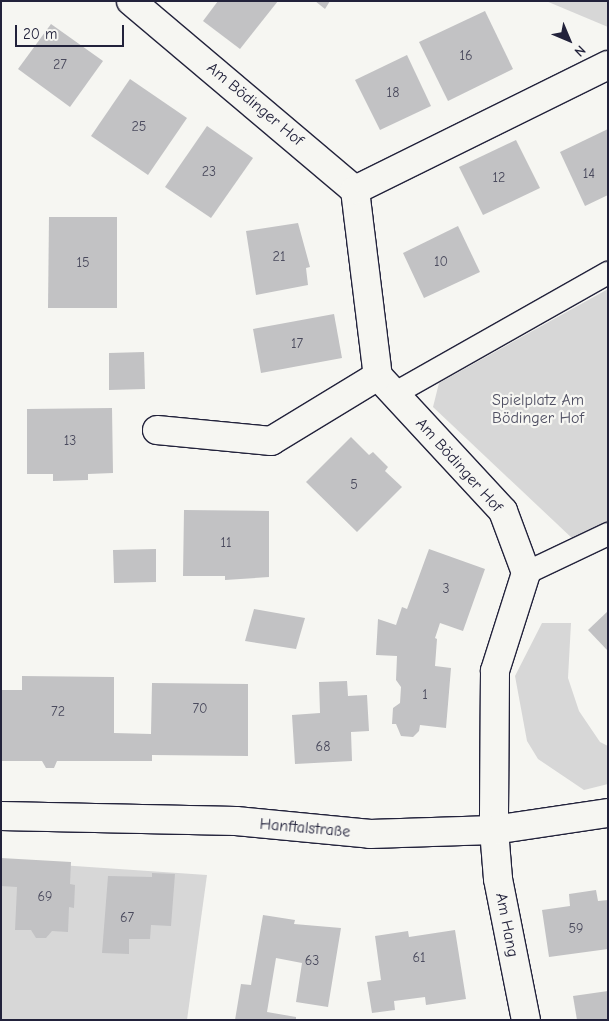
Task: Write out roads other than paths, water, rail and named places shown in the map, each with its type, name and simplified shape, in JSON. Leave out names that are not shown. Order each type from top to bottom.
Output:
[{"type":"street","name":"Am Bödinger Hof","points":[[131,1],[162,10],[355,190]]},
{"type":"street","points":[[158,430],[271,441],[386,385],[355,190],[608,65]]},
{"type":"street","name":"Am Bödinger Hof","points":[[386,385],[503,511],[526,573]]},
{"type":"street","points":[[494,830],[495,671],[526,573]]},
{"type":"street","name":"Hanftalstraße","points":[[1,816],[236,821],[370,834],[494,830],[608,813]]},
{"type":"street","name":"Am Hang","points":[[494,830],[498,879],[526,1020]]},
{"type":"lane","points":[[386,385],[608,273]]},
{"type":"lane","points":[[526,573],[608,534]]},
{"type":"park label","name":"Spielplatz Am Bödinger Hof","points":[[538,409]]}]
